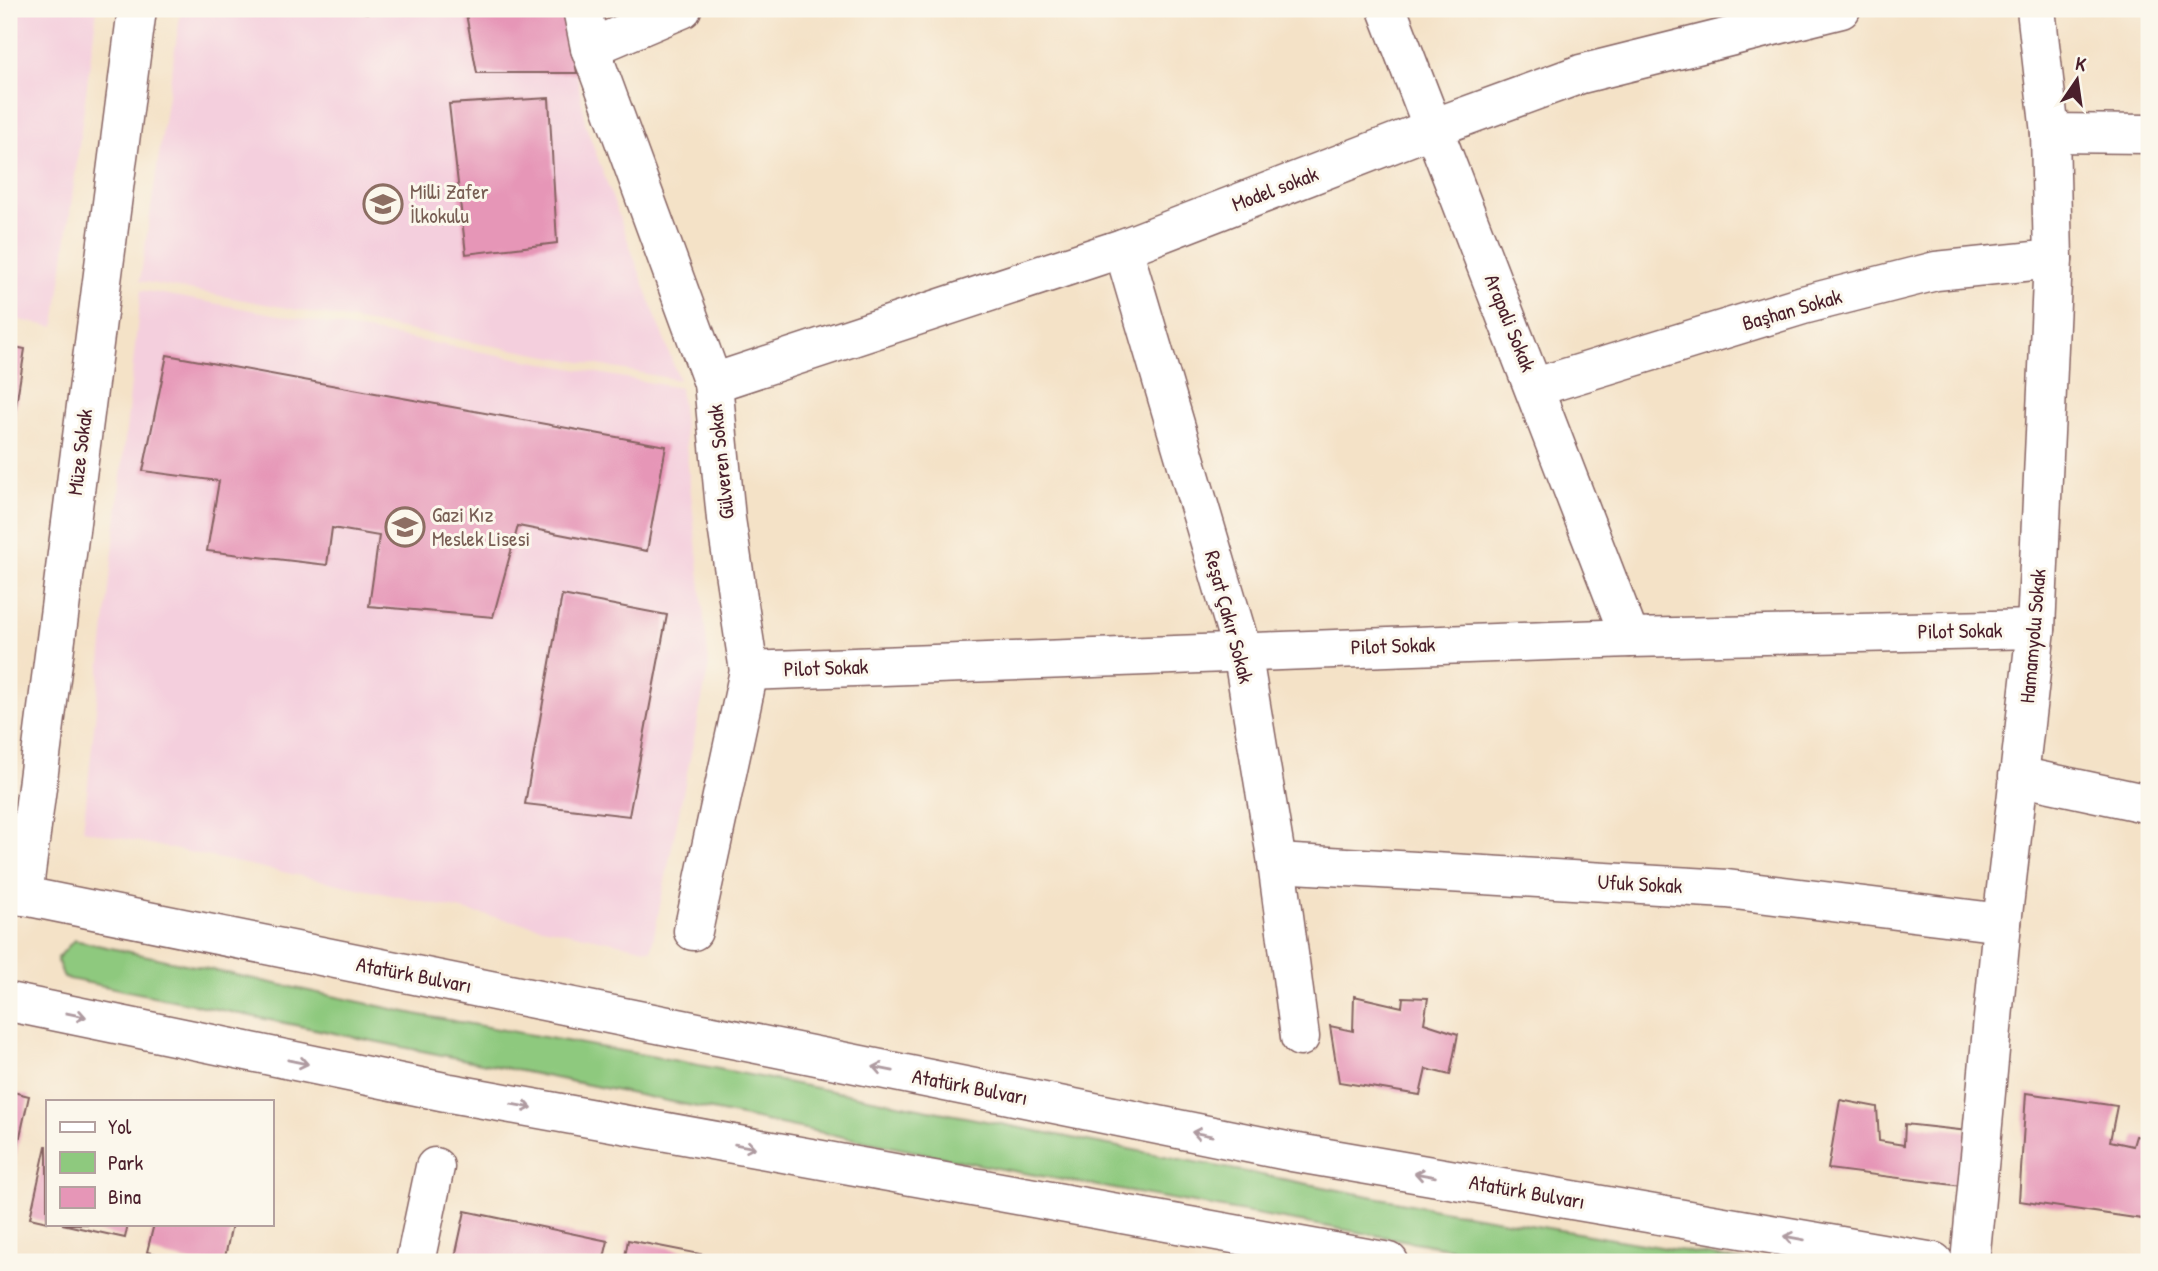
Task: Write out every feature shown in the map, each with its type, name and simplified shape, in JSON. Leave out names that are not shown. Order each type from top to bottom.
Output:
[{"type":"street","name":"Müze Sokak","points":[[16,894],[137,9]]},
{"type":"street","name":"Gülveren Sokak","points":[[582,9],[590,48],[713,383],[726,519],[750,671],[694,931]]},
{"type":"street","points":[[590,48],[681,9]]},
{"type":"street","name":"Arapali Sokak","points":[[1387,9],[1536,387],[1630,638]]},
{"type":"street","name":"Model sokak","points":[[713,383],[1123,248],[1581,74],[1841,9]]},
{"type":"street","name":"Hamamyolu Sokak","points":[[1970,1262],[2002,923],[2036,629],[2053,260],[2050,134],[2036,9]]},
{"type":"street","points":[[2050,134],[2149,134]]},
{"type":"street","name":"Reşat Çakır Sokak","points":[[1123,248],[1242,651],[1277,863],[1300,1037]]},
{"type":"street","name":"Başhan Sokak","points":[[1536,387],[1803,305],[1936,271],[2053,260]]},
{"type":"street","name":"Pilot Sokak","points":[[750,671],[1630,638],[2036,629]]},
{"type":"street","points":[[2018,776],[2149,804]]},
{"type":"street","name":"Ufuk Sokak","points":[[1277,863],[1727,889],[2002,923]]},
{"type":"street","name":"Atatürk Bulvarı","points":[[16,894],[1292,1152],[1934,1262]]},
{"type":"street","points":[[9,1002],[450,1093],[1264,1251],[1389,1262]]},
{"type":"street","points":[[415,1262],[435,1167]]},
{"type":"shaded area","points":[[9,9],[97,9],[55,327],[9,318]]},
{"type":"shaded area","name":"Milli Zafer İlkokulu","points":[[181,9],[566,9],[586,126],[679,380],[140,281]]},
{"type":"shaded area","name":"Gazi Kız Meslek Lisesi","points":[[141,290],[680,388],[709,665],[651,950],[83,830]]},
{"type":"green space","points":[[74,940],[420,1015],[678,1061],[1436,1209],[1749,1262],[1527,1262],[996,1168],[64,978],[57,959]]},
{"type":"building","points":[[341,9],[370,9],[369,13]]},
{"type":"building","points":[[398,9],[566,9],[577,73],[477,73],[466,14],[397,13]]},
{"type":"building","points":[[549,98],[557,243],[466,254],[449,104]]},
{"type":"building","points":[[9,346],[25,349],[10,443],[9,443]]},
{"type":"building","points":[[167,355],[666,446],[647,551],[518,526],[493,617],[369,606],[379,536],[332,528],[327,565],[207,551],[219,481],[143,471]]},
{"type":"building","points":[[562,595],[667,615],[629,816],[525,804]]},
{"type":"building","points":[[1354,996],[1402,1007],[1403,997],[1428,998],[1424,1023],[1458,1034],[1450,1075],[1426,1069],[1420,1095],[1339,1082],[1330,1026],[1353,1031]]},
{"type":"building","points":[[9,1091],[29,1096],[10,1181],[9,1180]]},
{"type":"building","points":[[2026,1093],[2117,1106],[2110,1141],[2133,1146],[2136,1136],[2149,1139],[2149,1220],[2019,1201]]},
{"type":"building","points":[[1840,1100],[1877,1107],[1879,1141],[1904,1145],[1905,1124],[1968,1131],[1961,1186],[1828,1169]]},
{"type":"building","points":[[46,1146],[46,1222],[30,1218]]},
{"type":"building","points":[[465,1211],[608,1241],[603,1262],[454,1262]]},
{"type":"building","points":[[71,1226],[128,1226],[125,1238]]},
{"type":"building","points":[[154,1226],[232,1226],[224,1262],[193,1262],[147,1252]]},
{"type":"building","points":[[628,1240],[736,1261],[736,1262],[624,1262]]},
{"type":"place","name":"Milli Zafer İlkokulu","points":[[383,204]]},
{"type":"place","name":"Gazi Kız Meslek Lisesi","points":[[405,527]]}]
